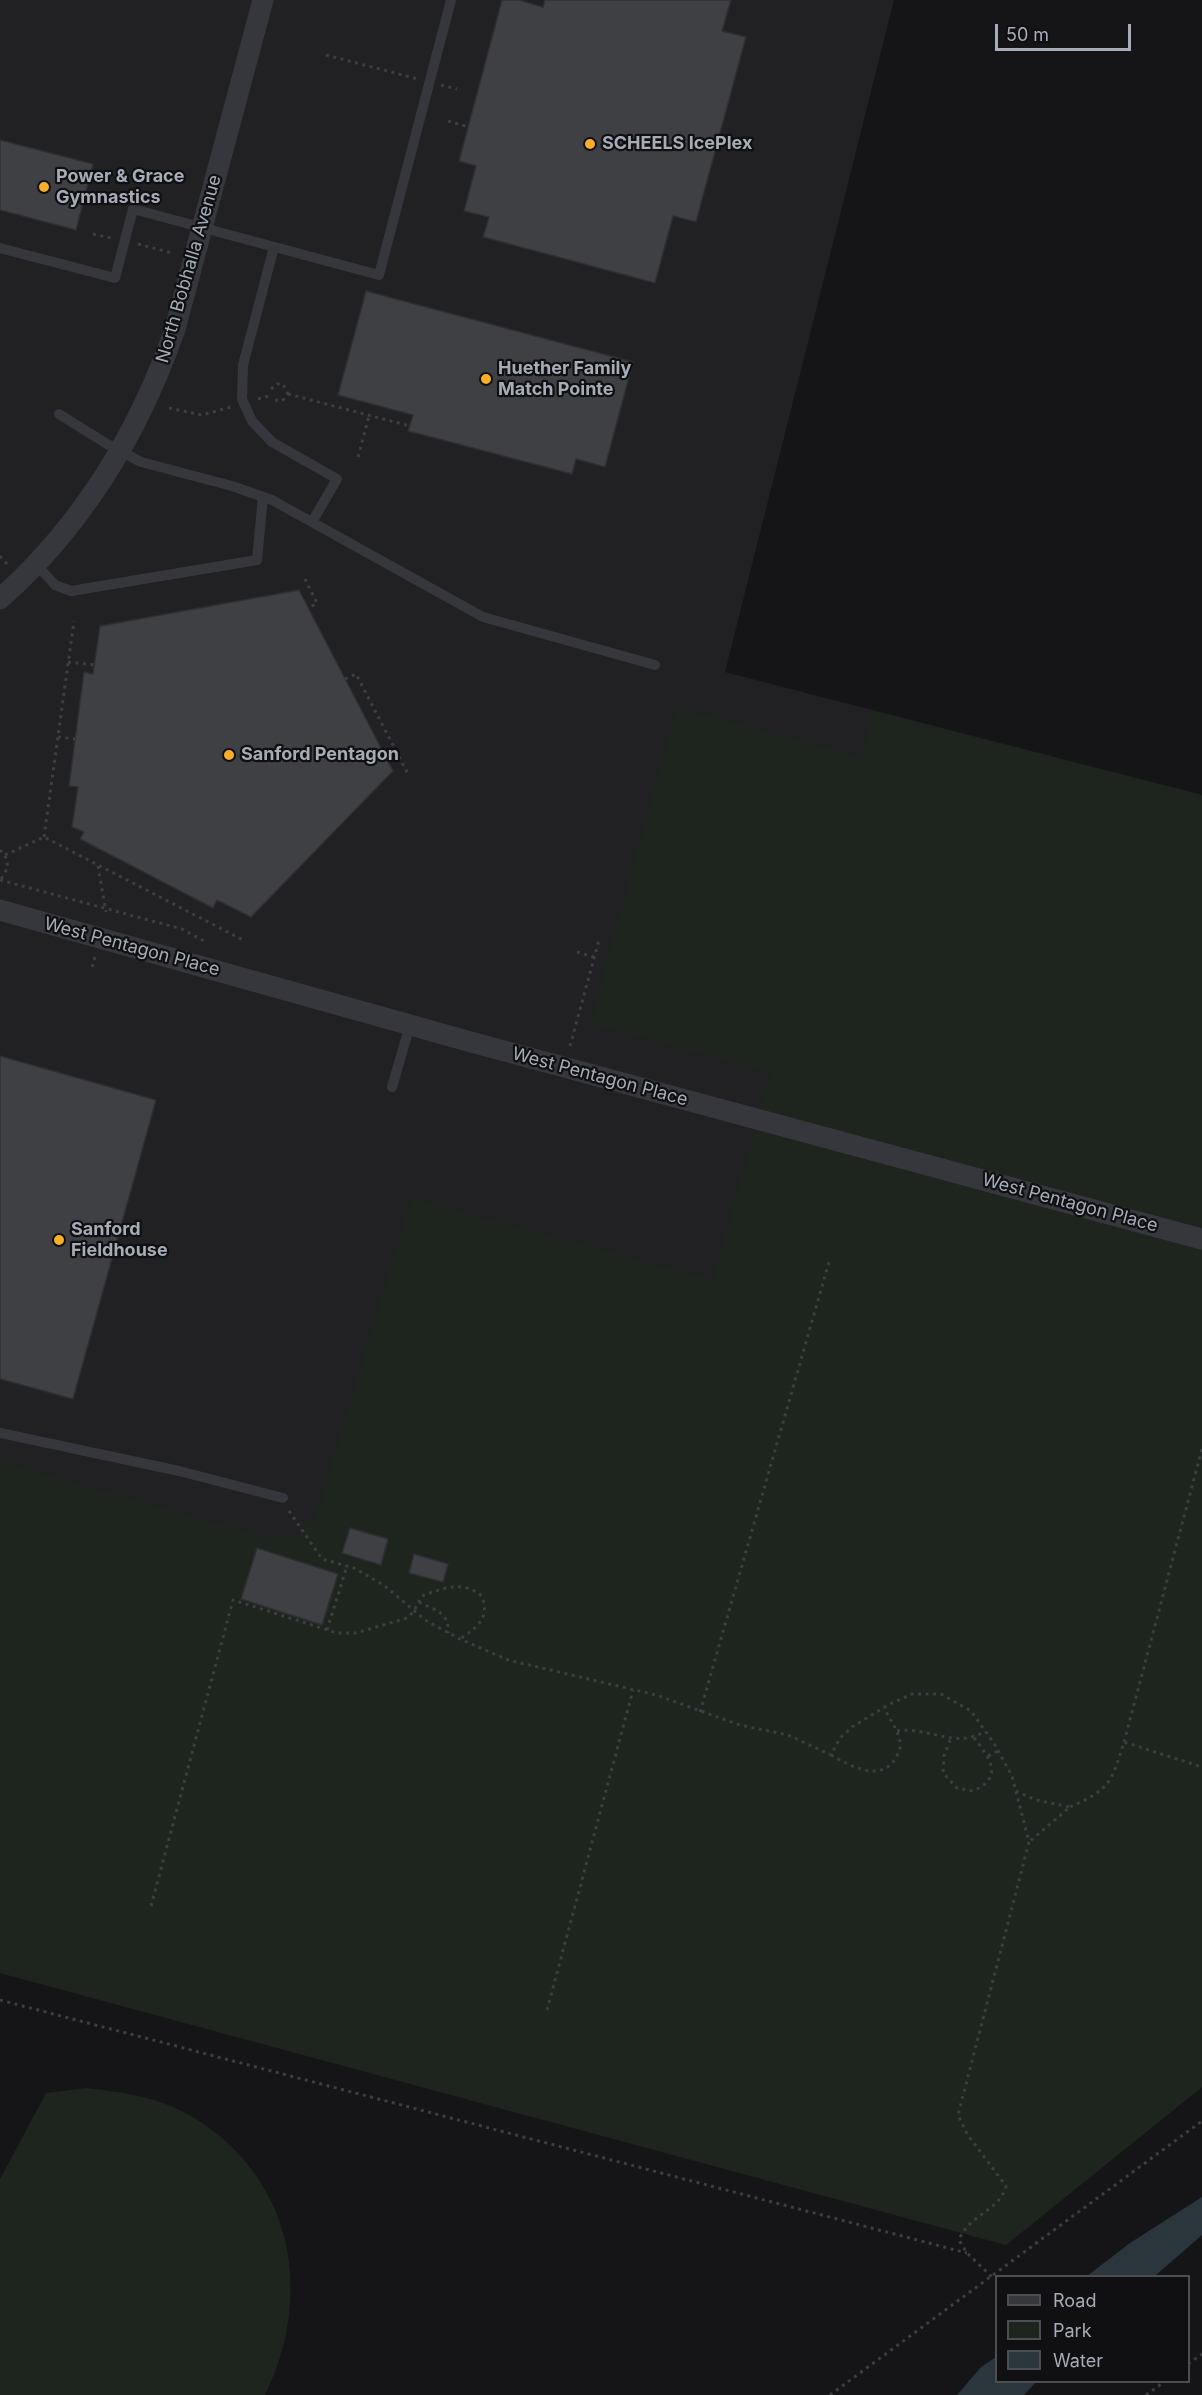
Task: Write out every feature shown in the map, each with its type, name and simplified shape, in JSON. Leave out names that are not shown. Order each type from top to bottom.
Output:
[{"type":"street","name":"North Bobhalla Avenue","points":[[0,599],[36,564],[96,491],[121,453],[159,375],[175,328],[263,0]]},
{"type":"street","name":"West Pentagon Place","points":[[0,910],[410,1025],[1202,1239]]},
{"type":"lane","points":[[0,248],[115,278],[133,209],[379,275],[451,0]]},
{"type":"lane","points":[[274,247],[243,365],[241,388],[244,404],[252,421],[272,442],[337,479],[312,522]]},
{"type":"lane","points":[[59,414],[121,453],[141,462],[262,497],[312,522],[483,617],[655,665]]},
{"type":"lane","points":[[36,564],[55,585],[70,591],[257,560],[262,497]]},
{"type":"lane","points":[[392,1087],[410,1025]]},
{"type":"lane","points":[[0,1432],[179,1471],[283,1498]]},
{"type":"path","points":[[326,55],[457,89]]},
{"type":"path","points":[[448,121],[468,127]]},
{"type":"path","points":[[271,389],[277,384],[283,384],[288,394],[410,426]]},
{"type":"path","points":[[275,400],[282,401],[288,394]]},
{"type":"path","points":[[169,408],[202,415],[272,395]]},
{"type":"path","points":[[358,457],[369,416]]},
{"type":"path","points":[[0,556],[10,568]]},
{"type":"path","points":[[305,579],[317,603],[309,608]]},
{"type":"path","points":[[44,837],[74,621]]},
{"type":"path","points":[[68,662],[95,665]]},
{"type":"path","points":[[345,679],[356,674],[408,774]]},
{"type":"path","points":[[58,737],[75,740]]},
{"type":"path","points":[[5,855],[44,837]]},
{"type":"path","points":[[44,837],[245,941]]},
{"type":"path","points":[[0,850],[5,855],[8,867],[0,881],[182,930],[204,941]]},
{"type":"path","points":[[98,866],[107,911]]},
{"type":"path","points":[[570,1046],[599,940]]},
{"type":"path","points":[[577,952],[594,957]]},
{"type":"path","points":[[92,967],[95,955]]},
{"type":"path","points":[[700,1712],[829,1262]]},
{"type":"path","points":[[1029,1842],[1070,1807],[1098,1794],[1113,1779],[1202,1449]]},
{"type":"path","points":[[283,1498],[294,1521],[322,1559],[347,1566],[385,1586],[425,1620],[460,1639],[508,1660],[633,1690],[700,1712],[788,1735],[856,1769],[880,1770],[898,1754],[901,1744],[897,1731],[884,1708]]},
{"type":"path","points":[[327,1630],[347,1566]]},
{"type":"path","points":[[151,1906],[233,1600],[327,1630],[347,1633],[369,1631],[393,1620],[407,1618],[414,1611],[422,1596],[459,1586],[467,1587],[482,1596],[485,1612],[483,1620],[460,1639]]},
{"type":"path","points":[[419,1602],[444,1615],[449,1621],[448,1633]]},
{"type":"path","points":[[547,2010],[633,1690]]},
{"type":"path","points":[[831,1755],[840,1738],[852,1727],[884,1708],[912,1694],[941,1694],[971,1711],[1012,1776],[1029,1842],[958,2115],[967,2134],[1006,2186],[1003,2198],[964,2227],[959,2240],[967,2253],[992,2277]]},
{"type":"path","points":[[897,1731],[924,1730],[950,1740],[974,1738],[985,1731]]},
{"type":"path","points":[[950,1740],[944,1756],[943,1773],[957,1788],[973,1791],[987,1782],[992,1766],[988,1756],[974,1738]]},
{"type":"path","points":[[1124,1742],[1202,1767]]},
{"type":"path","points":[[988,1756],[998,1751]]},
{"type":"path","points":[[1016,1791],[1036,1800],[1070,1807]]},
{"type":"path","points":[[0,2000],[967,2253]]},
{"type":"path","points":[[830,2395],[1202,2121]]},
{"type":"path","points":[[1146,2395],[1163,2383]]},
{"type":"shaded area","points":[[0,0],[894,0],[725,672],[1202,795],[1202,2087],[1006,2245],[0,1973]]},
{"type":"green space","points":[[677,707],[860,757],[874,711],[1202,795],[1202,2087],[1006,2245],[0,1973],[0,1461],[260,1536],[296,1536],[317,1515],[411,1198],[713,1280],[771,1073],[590,1024]]},
{"type":"green space","points":[[86,2088],[153,2100],[179,2110],[226,2141],[253,2171],[272,2204],[285,2240],[290,2278],[289,2317],[280,2356],[265,2395],[0,2395],[0,2179],[46,2093]]},
{"type":"water","points":[[1202,2197],[1202,2235],[1156,2275],[1088,2275],[1130,2243]]},
{"type":"water","points":[[995,2358],[995,2383],[1035,2383],[1024,2395],[957,2395],[981,2367]]},
{"type":"building","name":"SCHEELS IcePlex","points":[[502,0],[519,0],[543,7],[545,0],[731,0],[722,31],[746,37],[696,222],[673,216],[655,283],[483,237],[489,217],[464,211],[476,166],[459,161]]},
{"type":"building","name":"Power & Grace Gymnastics","points":[[0,140],[93,164],[76,230],[0,210]]},
{"type":"building","name":"Huether Family Match Pointe","points":[[366,291],[633,362],[605,467],[576,459],[572,474],[408,431],[413,415],[338,395]]},
{"type":"building","name":"Sanford Pentagon","points":[[299,590],[393,771],[251,917],[217,900],[213,908],[80,839],[84,832],[72,827],[78,787],[69,786],[84,672],[93,674],[100,626]]},
{"type":"building","name":"Sanford Fieldhouse","points":[[0,1056],[156,1100],[73,1399],[0,1379]]},
{"type":"building","points":[[350,1528],[388,1539],[381,1565],[342,1553]]},
{"type":"building","points":[[257,1548],[338,1574],[322,1625],[241,1599]]},
{"type":"building","points":[[414,1554],[448,1564],[443,1582],[409,1573]]},
{"type":"place","name":"SCHEELS IcePlex","points":[[590,144]]},
{"type":"place","name":"Power & Grace Gymnastics","points":[[44,187]]},
{"type":"place","name":"Huether Family Match Pointe","points":[[486,379]]},
{"type":"place","name":"Sanford Pentagon","points":[[229,755]]},
{"type":"place","name":"Sanford Fieldhouse","points":[[59,1240]]}]
